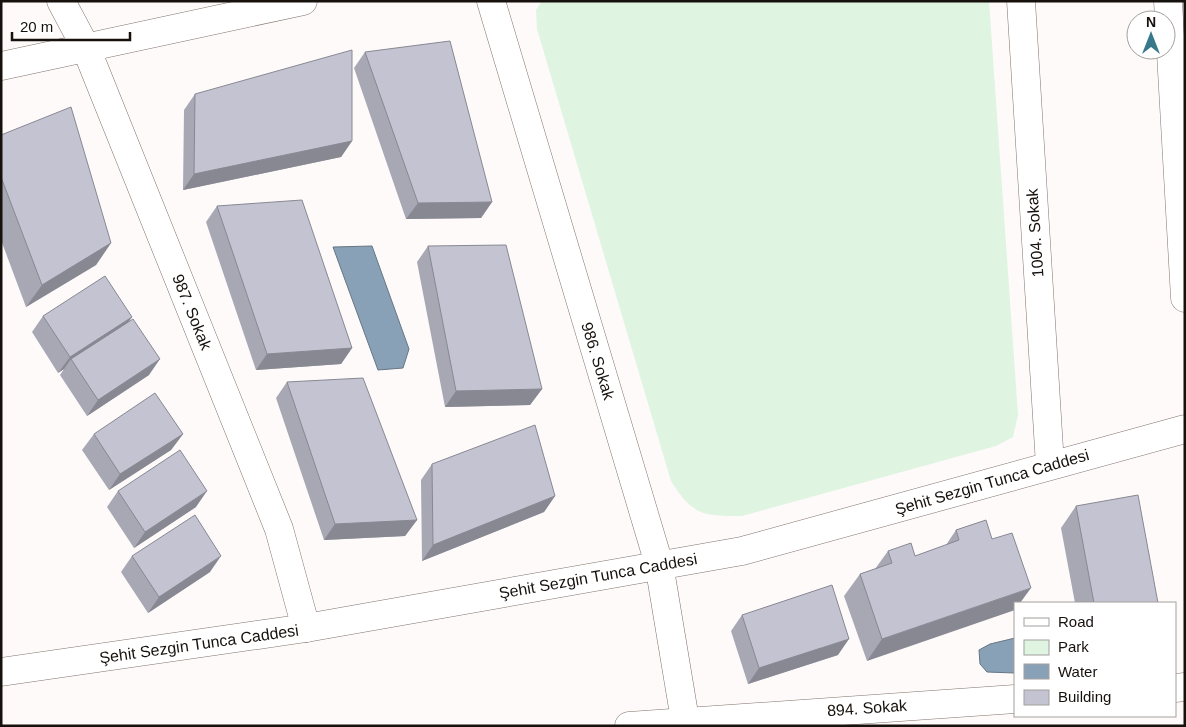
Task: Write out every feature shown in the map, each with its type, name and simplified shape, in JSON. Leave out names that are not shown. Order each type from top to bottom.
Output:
[{"type":"street","name":"987. Sokak","points":[[61,1],[86,48],[279,529],[306,628]]},
{"type":"street","points":[[1,66],[302,1]]},
{"type":"street","name":"986. Sokak","points":[[490,1],[659,564],[685,723]]},
{"type":"street","name":"1004. Sokak","points":[[1021,1],[1050,465]]},
{"type":"street","points":[[1168,1],[1185,298]]},
{"type":"street","name":"Şehit Sezgin Tunca Caddesi","points":[[1,672],[306,628],[659,564],[742,552],[1185,429]]},
{"type":"street","name":"894. Sokak","points":[[629,726],[1014,698]]},
{"type":"green space","points":[[542,1],[989,1],[1018,415],[1013,437],[996,446],[742,516],[700,512],[686,501],[671,481],[537,29],[536,10]]},
{"type":"water","points":[[372,246],[409,349],[403,368],[378,370],[333,247]]},
{"type":"water","points":[[1014,638],[1014,673],[987,672],[980,664],[979,650],[990,644]]},
{"type":"building","points":[[450,41],[492,202],[418,203],[365,52]]},
{"type":"building","points":[[352,50],[352,141],[194,174],[195,94]]},
{"type":"building","points":[[71,107],[111,243],[42,285],[1,177],[1,135]]},
{"type":"building","points":[[302,200],[352,348],[267,354],[217,206]]},
{"type":"building","points":[[506,245],[542,389],[456,391],[428,246]]},
{"type":"building","points":[[105,276],[132,317],[70,357],[43,316]]},
{"type":"building","points":[[133,319],[160,359],[98,400],[71,359]]},
{"type":"building","points":[[363,378],[417,520],[335,524],[287,382]]},
{"type":"building","points":[[155,393],[183,434],[120,474],[94,434]]},
{"type":"building","points":[[535,425],[555,496],[433,545],[432,464]]},
{"type":"building","points":[[180,450],[207,491],[145,532],[118,491]]},
{"type":"building","points":[[1138,495],[1158,602],[1094,602],[1076,506]]},
{"type":"building","points":[[195,515],[221,556],[159,597],[132,556]]},
{"type":"building","points":[[986,520],[992,539],[1012,533],[1031,588],[882,639],[860,574],[892,563],[888,551],[911,543],[915,556],[959,540],[956,530]]},
{"type":"building","points":[[832,585],[849,639],[759,668],[742,615]]}]
